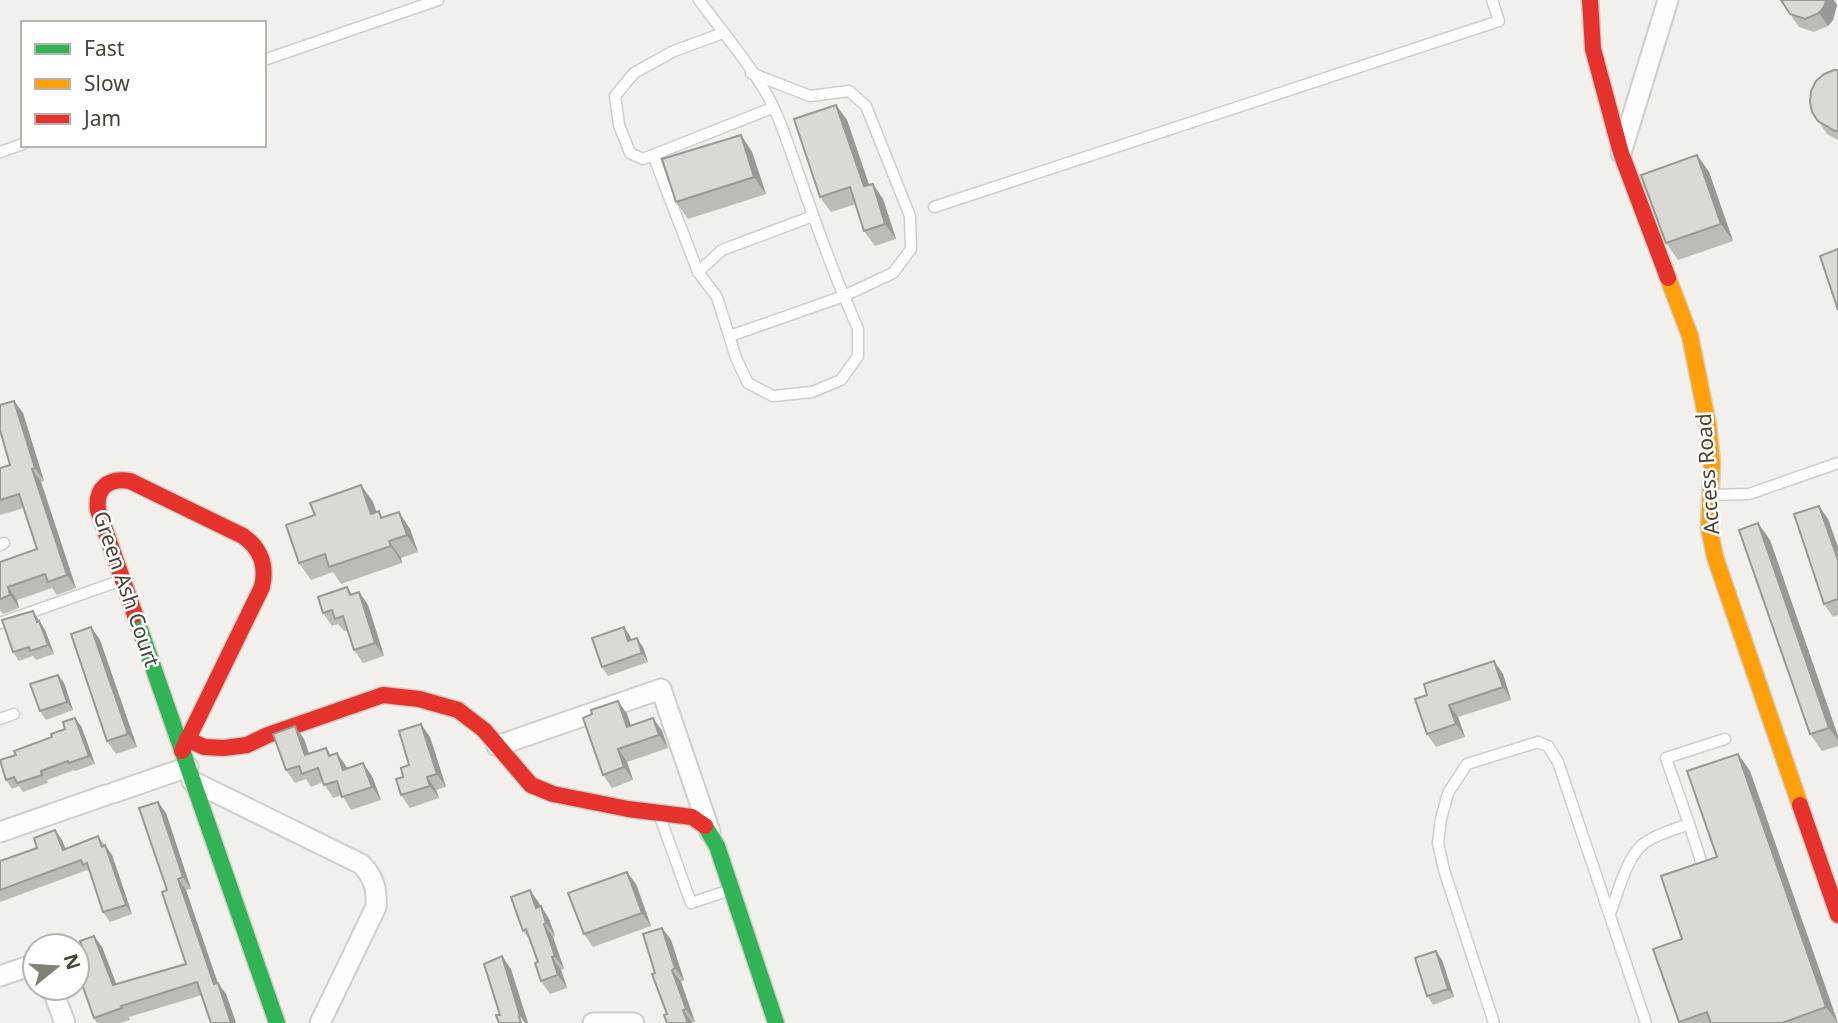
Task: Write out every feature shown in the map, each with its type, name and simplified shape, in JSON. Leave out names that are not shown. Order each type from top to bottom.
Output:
[{"type":"street","name":"Access Road","points":[[1590,0],[1593,48],[1621,153],[1690,336],[1709,425],[1712,463],[1709,528],[1715,557],[1838,915]]},
{"type":"street","points":[[1621,153],[1668,0]]},
{"type":"street","name":"Green Ash Court","points":[[187,759],[262,587],[264,561],[253,543],[243,536],[130,481],[119,479],[104,485],[96,500],[278,1023]]},
{"type":"street","points":[[497,746],[661,689],[711,836]]},
{"type":"street","points":[[0,832],[110,794],[187,759],[204,747],[247,745],[268,735],[383,695],[419,699],[458,710],[484,730],[531,785],[553,794],[659,814],[692,817],[706,827],[717,846],[776,1023]]},
{"type":"street","points":[[187,759],[361,864],[374,881],[377,894],[374,912],[320,1023]]},
{"type":"street","points":[[0,976],[21,969]]},
{"type":"street","points":[[57,1002],[65,1023]]},
{"type":"street","points":[[593,1023],[634,1023]]},
{"type":"lane","points":[[266,59],[438,0]]},
{"type":"lane","points":[[653,155],[698,272],[717,297],[736,358],[748,383],[774,396],[812,392],[841,380],[858,356],[858,329],[813,216],[785,135],[765,91],[699,0]]},
{"type":"lane","points":[[934,207],[1499,21],[1492,0]]},
{"type":"lane","points":[[723,33],[674,51],[634,73],[615,96],[619,125],[630,153],[643,159],[772,108]]},
{"type":"lane","points":[[730,336],[844,296],[893,272],[911,249],[910,216],[866,106],[849,91],[810,96],[751,72]]},
{"type":"lane","points":[[0,152],[21,145]]},
{"type":"lane","points":[[698,272],[722,250],[813,216]]},
{"type":"lane","points":[[1712,495],[1749,494],[1838,463]]},
{"type":"lane","points":[[0,623],[122,580]]},
{"type":"lane","points":[[0,719],[13,714]]},
{"type":"lane","points":[[1704,870],[1666,758],[1725,739]]},
{"type":"lane","points":[[1494,1023],[1444,870],[1438,843],[1441,819],[1448,793],[1467,764],[1538,742],[1548,746],[1558,762],[1647,1023]]},
{"type":"lane","points":[[659,814],[691,903],[731,890]]},
{"type":"lane","points":[[1610,915],[1622,880],[1639,848],[1661,835],[1689,824]]},
{"type":"building","points":[[1781,0],[1826,0],[1819,13],[1805,19],[1790,14]]},
{"type":"building","points":[[1838,70],[1838,131],[1818,121],[1810,102],[1816,81]]},
{"type":"building","points":[[836,105],[864,186],[873,184],[885,224],[864,231],[850,187],[820,197],[794,119]]},
{"type":"building","points":[[741,135],[754,177],[676,202],[662,159]]},
{"type":"building","points":[[1697,155],[1721,224],[1666,243],[1641,175]]},
{"type":"building","points":[[1838,249],[1838,310],[1820,256]]},
{"type":"building","points":[[14,401],[35,468],[32,469],[67,575],[48,582],[45,574],[8,587],[10,595],[0,599],[0,562],[37,549],[19,494],[0,500],[0,468],[10,465],[0,430],[0,405]]},
{"type":"building","points":[[361,485],[371,514],[379,511],[381,518],[399,512],[407,535],[389,541],[391,546],[329,567],[325,554],[299,563],[286,525],[315,515],[310,503]]},
{"type":"building","points":[[1819,506],[1838,560],[1838,599],[1824,604],[1794,514]]},
{"type":"building","points":[[1758,523],[1829,728],[1810,734],[1739,530]]},
{"type":"building","points":[[347,587],[350,595],[359,592],[375,643],[354,650],[343,616],[335,619],[332,610],[323,613],[318,597]]},
{"type":"building","points":[[33,611],[48,645],[30,651],[29,647],[13,652],[2,620]]},
{"type":"building","points":[[91,627],[128,734],[107,741],[71,634]]},
{"type":"building","points":[[624,627],[628,641],[637,638],[642,653],[602,667],[592,638]]},
{"type":"building","points":[[1494,661],[1503,687],[1449,705],[1456,724],[1427,734],[1415,699],[1427,695],[1424,684]]},
{"type":"building","points":[[58,675],[67,702],[40,711],[30,684]]},
{"type":"building","points":[[618,701],[627,727],[653,718],[659,735],[618,749],[624,767],[603,775],[583,718],[592,714],[591,710]]},
{"type":"building","points":[[75,718],[89,756],[41,771],[42,775],[17,783],[14,777],[6,780],[0,760],[16,755],[14,751],[52,737],[51,734],[65,729],[63,722]]},
{"type":"building","points":[[421,724],[437,774],[427,777],[430,786],[401,795],[396,779],[403,777],[401,768],[409,765],[399,731]]},
{"type":"building","points":[[295,726],[305,755],[326,748],[329,756],[337,753],[343,770],[363,763],[372,787],[342,797],[337,781],[324,785],[318,768],[302,774],[299,766],[286,770],[273,734]]},
{"type":"building","points":[[1738,754],[1826,1007],[1782,1023],[1711,1023],[1707,1012],[1679,1022],[1653,949],[1682,939],[1661,876],[1717,857],[1687,771]]},
{"type":"building","points":[[158,802],[183,877],[178,879],[214,984],[218,983],[231,1023],[211,1023],[197,982],[121,1006],[122,1008],[94,1018],[88,1002],[91,1002],[91,937],[94,936],[113,985],[186,964],[162,892],[167,890],[139,808]]},
{"type":"building","points":[[55,830],[63,850],[98,836],[102,847],[105,845],[126,905],[103,912],[87,863],[83,865],[81,860],[0,890],[0,861],[37,848],[34,838]]},
{"type":"building","points":[[627,872],[642,913],[584,934],[568,893]]},
{"type":"building","points":[[530,890],[536,908],[541,906],[558,975],[541,981],[535,963],[538,962],[511,897]]},
{"type":"building","points":[[662,928],[688,1023],[667,1023],[664,1015],[667,1014],[652,974],[655,973],[643,934]]},
{"type":"building","points":[[1436,951],[1448,989],[1427,996],[1415,958]]},
{"type":"building","points":[[502,956],[521,1023],[499,1023],[496,1015],[500,1015],[484,964]]},
{"type":"traffic: fast","points":[[135,615],[277,1023]]},
{"type":"traffic: fast","points":[[705,826],[717,846],[776,1023]]},
{"type":"traffic: slow","points":[[1668,278],[1690,336],[1708,425],[1712,463],[1709,528],[1715,557],[1800,805]]},
{"type":"traffic: jam","points":[[1590,0],[1593,49],[1621,153],[1668,278]]},
{"type":"traffic: jam","points":[[135,615],[98,510],[101,490],[110,483],[130,481],[243,536],[254,546],[261,558],[264,572],[262,587],[182,751]]},
{"type":"traffic: jam","points":[[187,739],[204,747],[247,745],[268,735],[383,695],[419,699],[458,710],[484,730],[531,785],[553,794],[628,809],[692,817],[705,826]]},
{"type":"traffic: jam","points":[[1800,805],[1838,915]]}]
